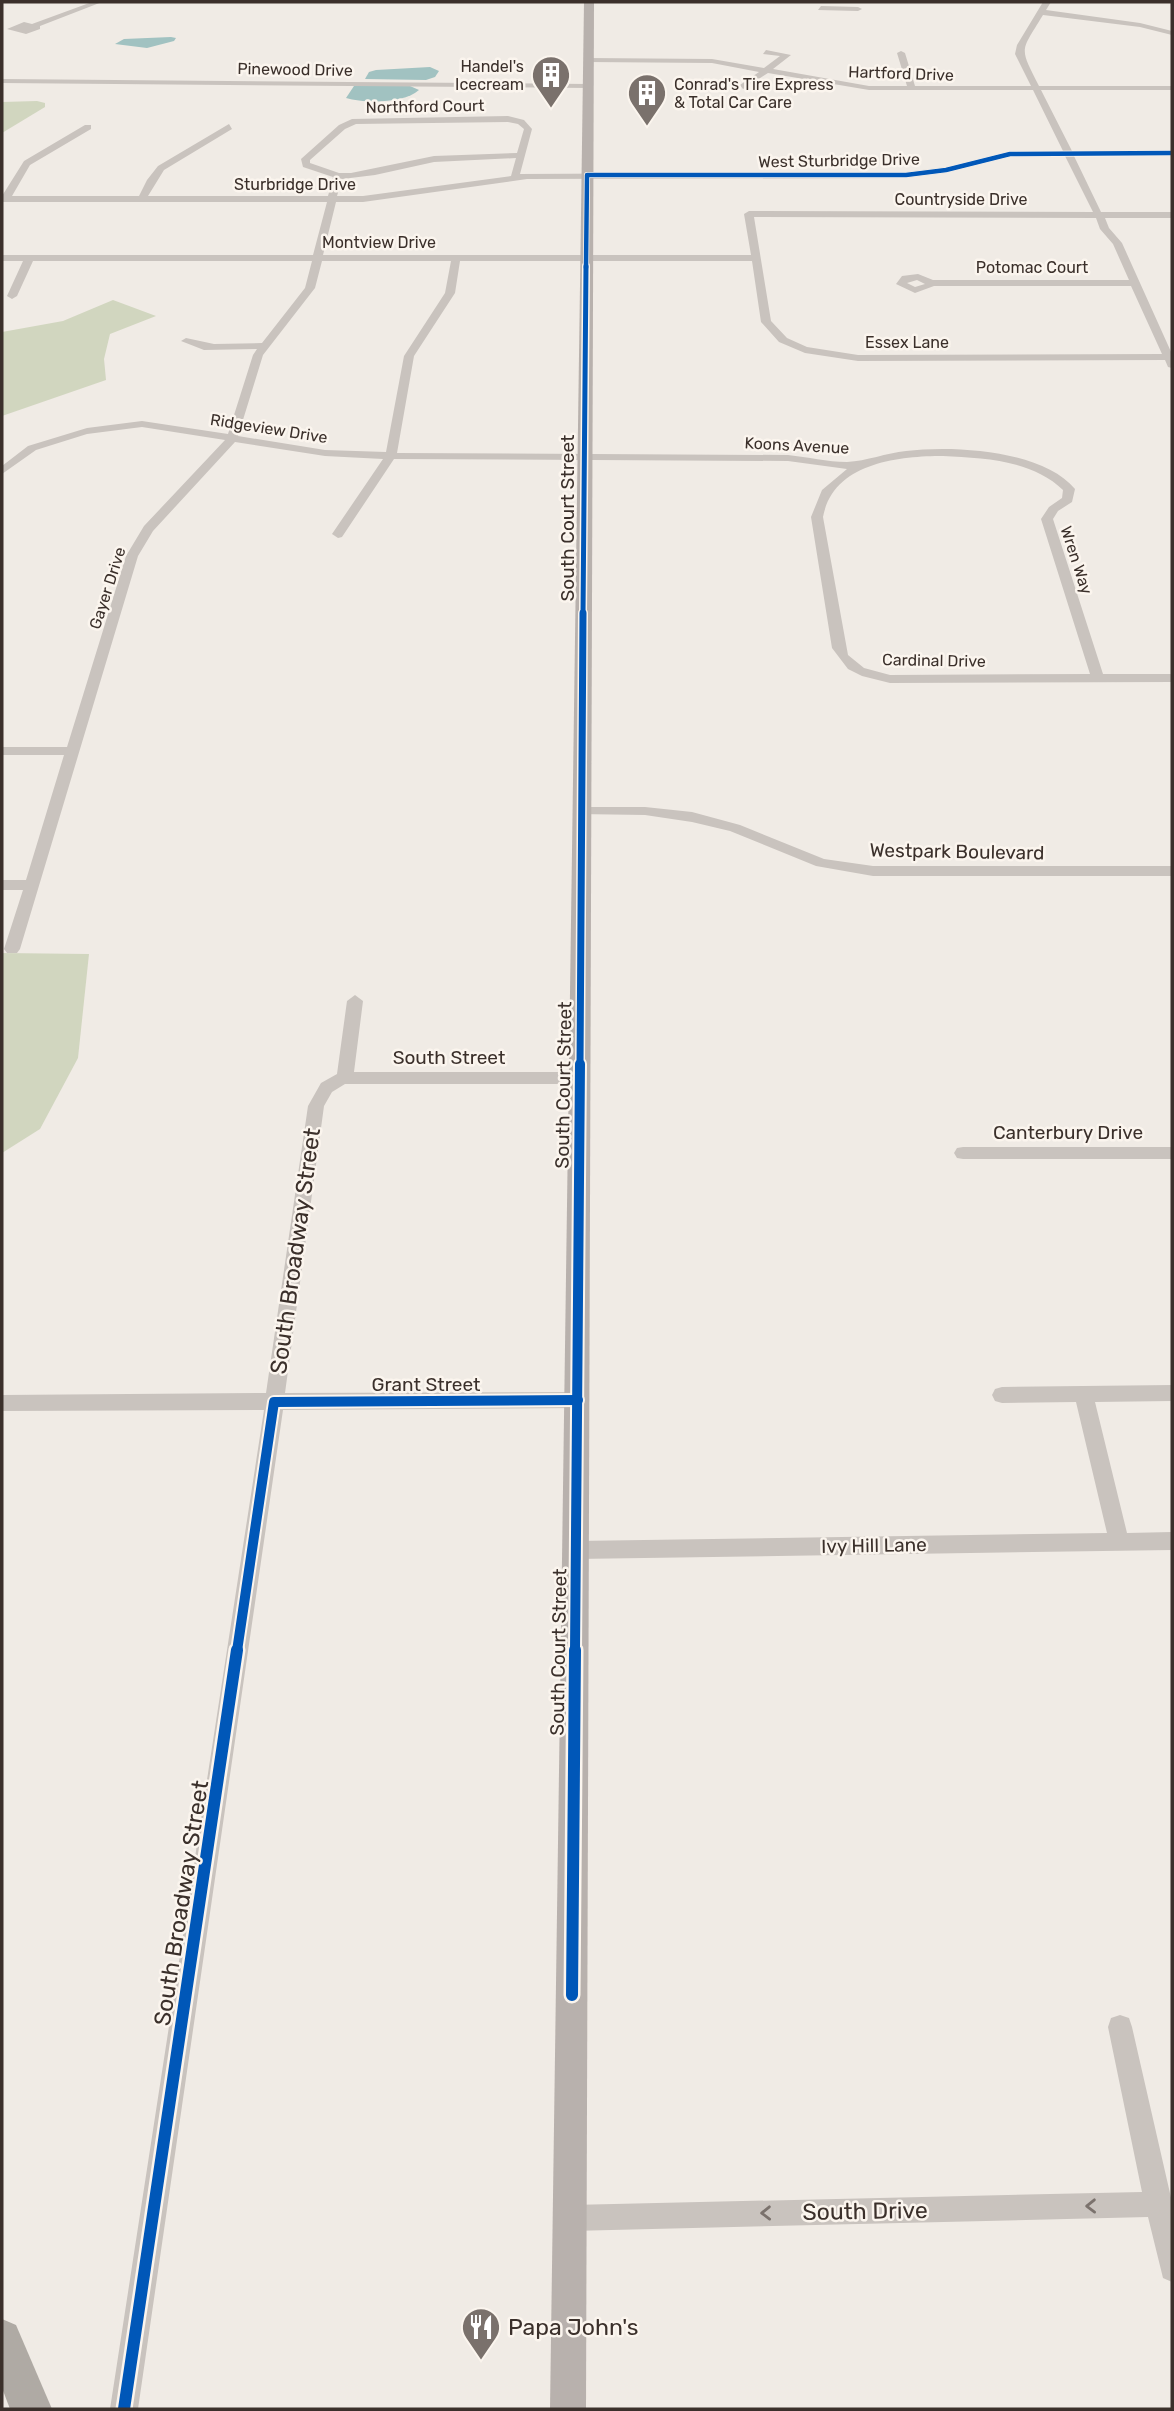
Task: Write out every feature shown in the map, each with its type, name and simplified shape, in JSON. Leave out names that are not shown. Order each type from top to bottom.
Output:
[{"type":"highway","points":[[2,2339],[31,2409]]},
{"type":"main road","name":"South Court Street","points":[[568,2409],[589,2]]},
{"type":"street","points":[[35,25],[98,2]]},
{"type":"street","points":[[1047,2],[1019,49],[1098,214],[1117,243],[1170,362]]},
{"type":"street","points":[[821,8],[858,9]]},
{"type":"street","points":[[1040,12],[1127,23],[1172,33]]},
{"type":"street","points":[[743,88],[787,55],[766,52]]},
{"type":"street","points":[[901,53],[912,88]]},
{"type":"street","name":"Hartford Drive","points":[[588,60],[712,61],[857,88],[1172,88]]},
{"type":"street","name":"Pinewood Drive","points":[[2,81],[588,86]]},
{"type":"street","name":"Northford Court","points":[[338,176],[310,169],[305,159],[342,127],[355,121],[372,119],[515,120],[528,127],[515,177]]},
{"type":"street","points":[[4,199],[27,163],[88,127]]},
{"type":"street","points":[[142,199],[151,180],[161,168],[229,127]]},
{"type":"street","name":"West Sturbridge Drive","points":[[587,175],[906,175],[946,170],[1010,153],[1172,153]]},
{"type":"street","points":[[330,200],[338,176],[380,173],[435,159],[522,155]]},
{"type":"street","name":"Sturbridge Drive","points":[[4,199],[330,200],[395,197],[515,177],[587,175]]},
{"type":"street","name":"Gayer Drive","points":[[12,949],[132,556],[155,521],[232,439],[258,355],[307,293],[330,200]]},
{"type":"street","name":"Countryside Drive","points":[[749,214],[1172,215]]},
{"type":"street","name":"Essex Lane","points":[[749,214],[769,328],[783,340],[817,353],[858,358],[1170,362]]},
{"type":"street","name":"Montview Drive","points":[[2,258],[756,258]]},
{"type":"street","points":[[12,296],[29,258]]},
{"type":"street","points":[[338,534],[391,456],[409,356],[450,293],[456,258]]},
{"type":"street","name":"Potomac Court","points":[[930,283],[1135,283]]},
{"type":"street","points":[[186,341],[209,346],[263,346]]},
{"type":"street","name":"Ridgeview Drive","points":[[2,471],[39,445],[87,431],[142,424],[301,451],[391,456],[585,458]]},
{"type":"street","name":"Koons Avenue","points":[[585,458],[788,458],[822,463],[868,463],[905,454],[944,452],[997,458],[1045,472]]},
{"type":"street","points":[[822,463],[830,469],[835,482],[868,463]]},
{"type":"street","name":"Wren Way","points":[[1045,472],[1059,478],[1069,489],[1068,500],[1054,509],[1047,519],[1098,679]]},
{"type":"street","name":"Cardinal Drive","points":[[835,482],[821,500],[817,517],[838,648],[846,662],[866,674],[890,679],[1172,678]]},
{"type":"street","points":[[2,751],[72,751]]},
{"type":"street","name":"Westpark Boulevard","points":[[583,811],[645,811],[692,817],[735,828],[821,863],[873,871],[1172,871]]},
{"type":"street","points":[[2,885],[32,884]]},
{"type":"street","points":[[345,1078],[355,1001]]},
{"type":"street","name":"South Street","points":[[322,1091],[334,1081],[345,1078],[580,1078]]},
{"type":"street","name":"South Broadway Street","points":[[124,2409],[316,1106],[322,1091]]},
{"type":"street","name":"Canterbury Drive","points":[[963,1153],[1172,1153]]},
{"type":"street","points":[[1002,1395],[1172,1393]]},
{"type":"street","points":[[1084,1394],[1119,1542]]},
{"type":"street","name":"Grant Street","points":[[2,1403],[578,1400]]},
{"type":"street","name":"Ivy Hill Lane","points":[[576,1549],[1172,1541]]},
{"type":"street","points":[[1119,2027],[1160,2204],[1172,2269]]},
{"type":"street","name":"South Drive","points":[[570,2218],[1160,2204]]},
{"type":"green space","points":[[2,102],[45,103],[45,107],[2,133]]},
{"type":"green space","points":[[113,300],[156,316],[110,334],[104,359],[106,380],[2,416],[2,332],[63,321]]},
{"type":"green space","points":[[2,953],[89,954],[78,1058],[40,1129],[2,1153]]},
{"type":"water","points":[[176,38],[174,41],[147,48],[115,44],[124,39]]},
{"type":"water","points":[[430,67],[439,71],[435,77],[426,80],[365,79],[369,72],[376,70]]},
{"type":"water","points":[[354,86],[410,86],[419,90],[395,100],[364,101],[346,98]]},
{"type":"cycle path","points":[[572,1995],[587,175],[906,175],[946,170],[1010,154],[1172,153]]},
{"type":"cycle path","points":[[124,2409],[274,1402],[578,1400]]},
{"type":"place","name":"Handel's Icecream","points":[[551,109]]},
{"type":"place","name":"Conrad's Tire Express & Total Car Care","points":[[647,127]]},
{"type":"place","name":"Papa John's","points":[[481,2361]]}]
